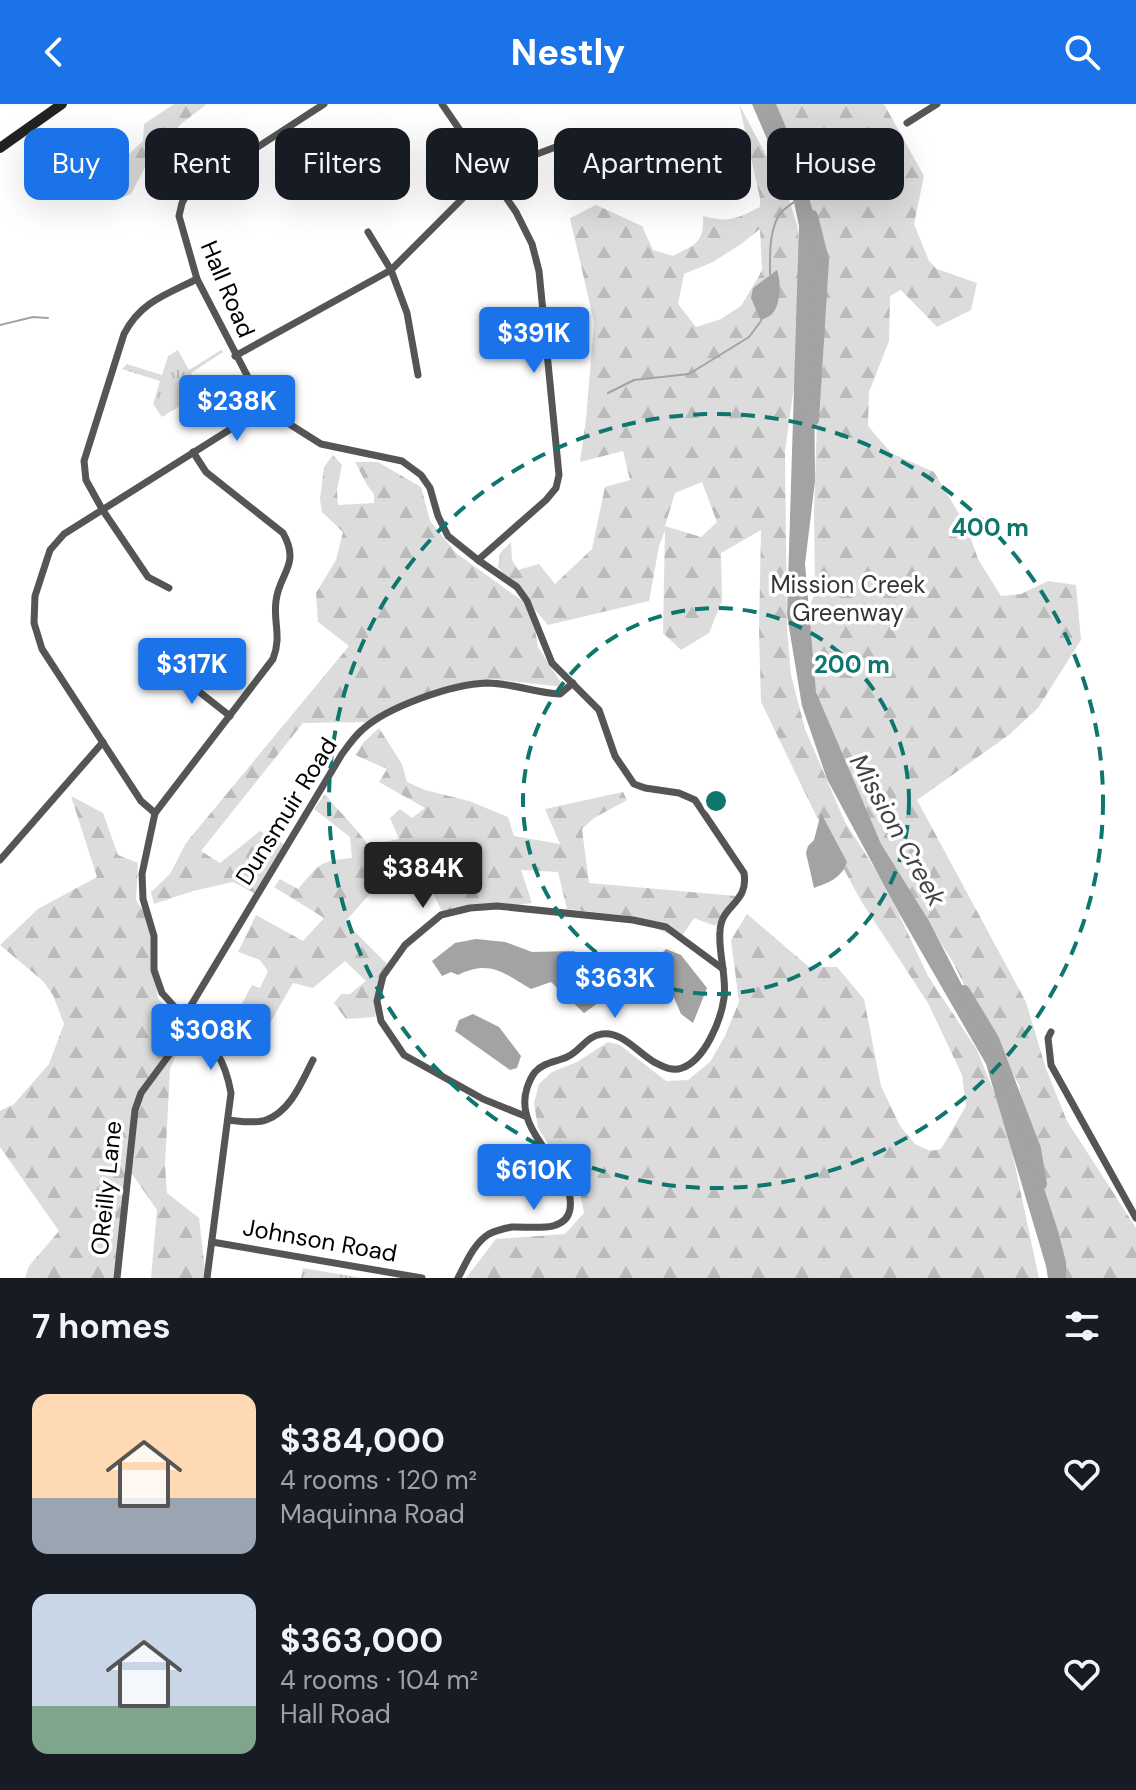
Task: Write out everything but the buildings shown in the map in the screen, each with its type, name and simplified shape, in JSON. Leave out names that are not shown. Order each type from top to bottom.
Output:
[{"type":"main road","points":[[0,148],[62,104]]},
{"type":"street","name":"Hall Road","points":[[324,104],[188,192],[182,203],[179,216],[197,279],[235,356],[264,408],[321,444],[402,461],[421,475],[430,488],[448,536],[517,587],[527,601],[552,663],[599,710],[615,756],[634,784],[679,793],[695,800],[744,873],[746,884],[743,894],[723,916],[720,930],[724,997],[706,1047],[681,1069],[669,1069],[621,1037],[605,1033],[591,1037],[566,1058],[545,1063],[537,1069],[530,1078],[524,1097],[525,1116]]},
{"type":"street","points":[[442,104],[459,128]]},
{"type":"street","points":[[907,123],[937,104]]},
{"type":"street","points":[[235,356],[391,270],[461,200]]},
{"type":"street","points":[[478,560],[546,500],[556,488],[559,475],[539,271],[532,244],[508,200]]},
{"type":"street","points":[[368,232],[391,270],[407,313],[418,375]]},
{"type":"street","points":[[169,588],[148,577],[102,509],[86,480],[84,461],[130,321],[144,307],[197,279]]},
{"type":"street","points":[[155,813],[141,801],[42,649],[34,623],[35,596],[50,550],[64,534],[264,408]]},
{"type":"street","points":[[193,452],[206,472],[283,533],[290,546],[289,565],[276,599],[278,646],[273,659],[155,813],[142,874],[143,899],[154,936],[154,970],[162,993],[218,1052],[227,1071],[231,1093],[207,1278]]},
{"type":"street","points":[[174,672],[230,716]]},
{"type":"street","name":"Dunsmuir Road","points":[[184,1017],[342,754],[361,730],[382,715],[446,691],[485,683],[560,694],[573,683]]},
{"type":"street","points":[[0,860],[103,742]]},
{"type":"street","points":[[458,1278],[472,1251],[488,1235],[509,1227],[559,1224],[568,1216],[571,1205],[568,1188],[525,1116],[483,1099],[404,1055],[381,1021],[377,1001],[383,976],[405,945],[441,915],[497,906],[633,920],[666,927],[723,969]]},
{"type":"street","name":"OReilly Lane","points":[[117,1278],[135,1110],[141,1093],[192,1024]]},
{"type":"street","points":[[1051,1032],[1048,1038],[1051,1065],[1136,1218]]},
{"type":"street","points":[[228,1120],[264,1121],[282,1111],[296,1093],[313,1060]]},
{"type":"street","name":"Johnson Road","points":[[212,1242],[422,1278]]},
{"type":"green space","points":[[174,104],[207,104],[177,128],[145,128],[145,167],[129,195],[129,154],[143,141],[144,124]]},
{"type":"green space","points":[[739,104],[767,157],[767,200],[789,200],[797,225],[801,256],[800,343],[785,452],[787,629],[791,675],[805,729],[845,822],[884,883],[928,976],[977,1050],[1005,1119],[1039,1278],[466,1278],[496,1239],[565,1234],[584,1213],[580,1192],[538,1128],[534,1103],[539,1084],[552,1072],[577,1062],[608,1042],[620,1045],[666,1081],[688,1080],[710,1062],[739,1002],[731,940],[747,914],[809,967],[837,967],[864,999],[881,1086],[900,1126],[915,1144],[930,1151],[941,1149],[966,1106],[962,1075],[928,1003],[861,901],[761,702],[761,530],[721,553],[722,601],[709,633],[681,650],[663,633],[665,530],[649,601],[548,625],[498,567],[500,553],[511,542],[512,560],[518,570],[539,564],[555,584],[592,549],[605,487],[630,480],[623,451],[580,462],[594,322],[570,218],[596,205],[642,226],[653,250],[673,256],[700,238],[703,216],[726,219],[760,207],[751,158],[751,128],[744,128]],"holes":[[[760,229],[762,269],[741,306],[721,319],[696,327],[678,304],[684,274],[713,262]],[[702,482],[717,522],[701,537],[665,526],[675,493]]]},
{"type":"green space","points":[[762,104],[884,104],[897,128],[771,128]]},
{"type":"green space","name":"Mission Creek Greenway","points":[[904,140],[924,176],[914,224],[929,261],[937,269],[977,283],[971,310],[937,327],[901,290],[890,296],[889,341],[869,392],[868,426],[891,453],[934,472],[967,527],[978,559],[1001,596],[1021,594],[1048,581],[1076,585],[1081,640],[1038,708],[1009,735],[917,800],[1026,1002],[1046,1069],[1067,1121],[1136,1228],[1136,1278],[1061,1278],[1051,1220],[1027,1133],[1019,1085],[983,1024],[954,964],[847,792],[826,739],[803,628],[815,591],[814,510],[821,301],[812,234],[799,200],[904,200]]},
{"type":"green space","points":[[178,350],[189,370],[221,350],[223,352],[191,373],[201,393],[162,417],[153,404],[160,381],[122,369],[127,364],[162,375],[168,356]]},
{"type":"green space","points":[[333,455],[342,465],[337,490],[338,505],[374,503],[374,494],[355,462],[378,462],[421,487],[430,521],[456,553],[531,607],[538,647],[564,687],[493,679],[417,696],[373,722],[303,723],[201,851],[220,863],[260,831],[285,845],[256,894],[233,882],[154,904],[151,892],[170,874],[186,843],[349,646],[318,622],[316,593],[336,560],[343,532],[322,512],[320,499],[324,467]]},
{"type":"green space","points":[[379,728],[402,764],[407,782],[508,817],[514,836],[560,844],[545,809],[623,792],[627,800],[594,818],[582,829],[589,883],[736,896],[715,926],[694,918],[680,939],[628,916],[567,909],[558,872],[521,870],[532,903],[443,914],[427,880],[406,878],[391,870],[345,922],[387,964],[375,1017],[346,1019],[334,1003],[341,994],[350,994],[366,981],[345,961],[313,988],[293,983],[266,1030],[236,1015],[252,985],[260,988],[268,971],[260,960],[238,952],[256,915],[303,941],[324,918],[274,887],[280,879],[298,889],[320,865],[352,858],[350,837],[314,809],[325,794],[368,845],[399,839],[390,818],[400,809],[412,818],[425,808],[379,782],[387,769],[355,755]]},
{"type":"green space","points":[[71,796],[103,813],[118,855],[138,863],[136,900],[151,924],[158,999],[188,1027],[170,1069],[165,1165],[167,1193],[199,1218],[205,1271],[203,1278],[151,1278],[157,1210],[130,1171],[116,1278],[25,1278],[29,1266],[59,1231],[0,1147],[0,1111],[14,1104],[49,1064],[64,1024],[53,995],[43,981],[0,945],[38,909],[97,877]]},
{"type":"green space","points":[[303,1268],[362,1278],[301,1278]]},
{"type":"shaded area","name":"Mission Creek","points":[[752,104],[776,104],[786,128],[767,128],[767,139]]},
{"type":"shaded area","name":"Mission Creek","points":[[810,200],[815,219],[819,290],[814,364],[815,481],[805,564],[816,692],[881,844],[929,921],[982,1024],[1022,1121],[1058,1231],[1066,1262],[1066,1278],[1048,1278],[986,1064],[899,913],[827,779],[802,706],[787,615],[799,226],[794,202]]},
{"type":"shaded area","points":[[777,270],[779,299],[772,314],[761,321],[751,298],[753,288]]},
{"type":"shaded area","points":[[821,813],[847,862],[838,876],[814,888],[806,853],[814,840]]},
{"type":"shaded area","points":[[476,939],[505,942],[532,952],[574,951],[592,963],[605,987],[598,1003],[584,1013],[551,982],[531,989],[504,973],[488,968],[442,976],[432,961],[455,943]]},
{"type":"shaded area","points":[[666,949],[681,955],[707,988],[693,1023],[681,1014],[657,958]]},
{"type":"shaded area","points":[[473,1014],[499,1027],[521,1056],[517,1068],[510,1070],[455,1031],[459,1020]]},
{"type":"waterway","points":[[770,274],[773,229],[780,213],[794,202]]},
{"type":"waterway","name":"Mission Creek","points":[[812,216],[823,260],[813,420]]},
{"type":"waterway","points":[[0,325],[33,317],[48,318]]},
{"type":"waterway","points":[[608,393],[634,380],[689,374],[749,337],[761,321]]},
{"type":"waterway","name":"Mission Creek","points":[[964,991],[993,1039],[1035,1149],[1041,1184]]}]
